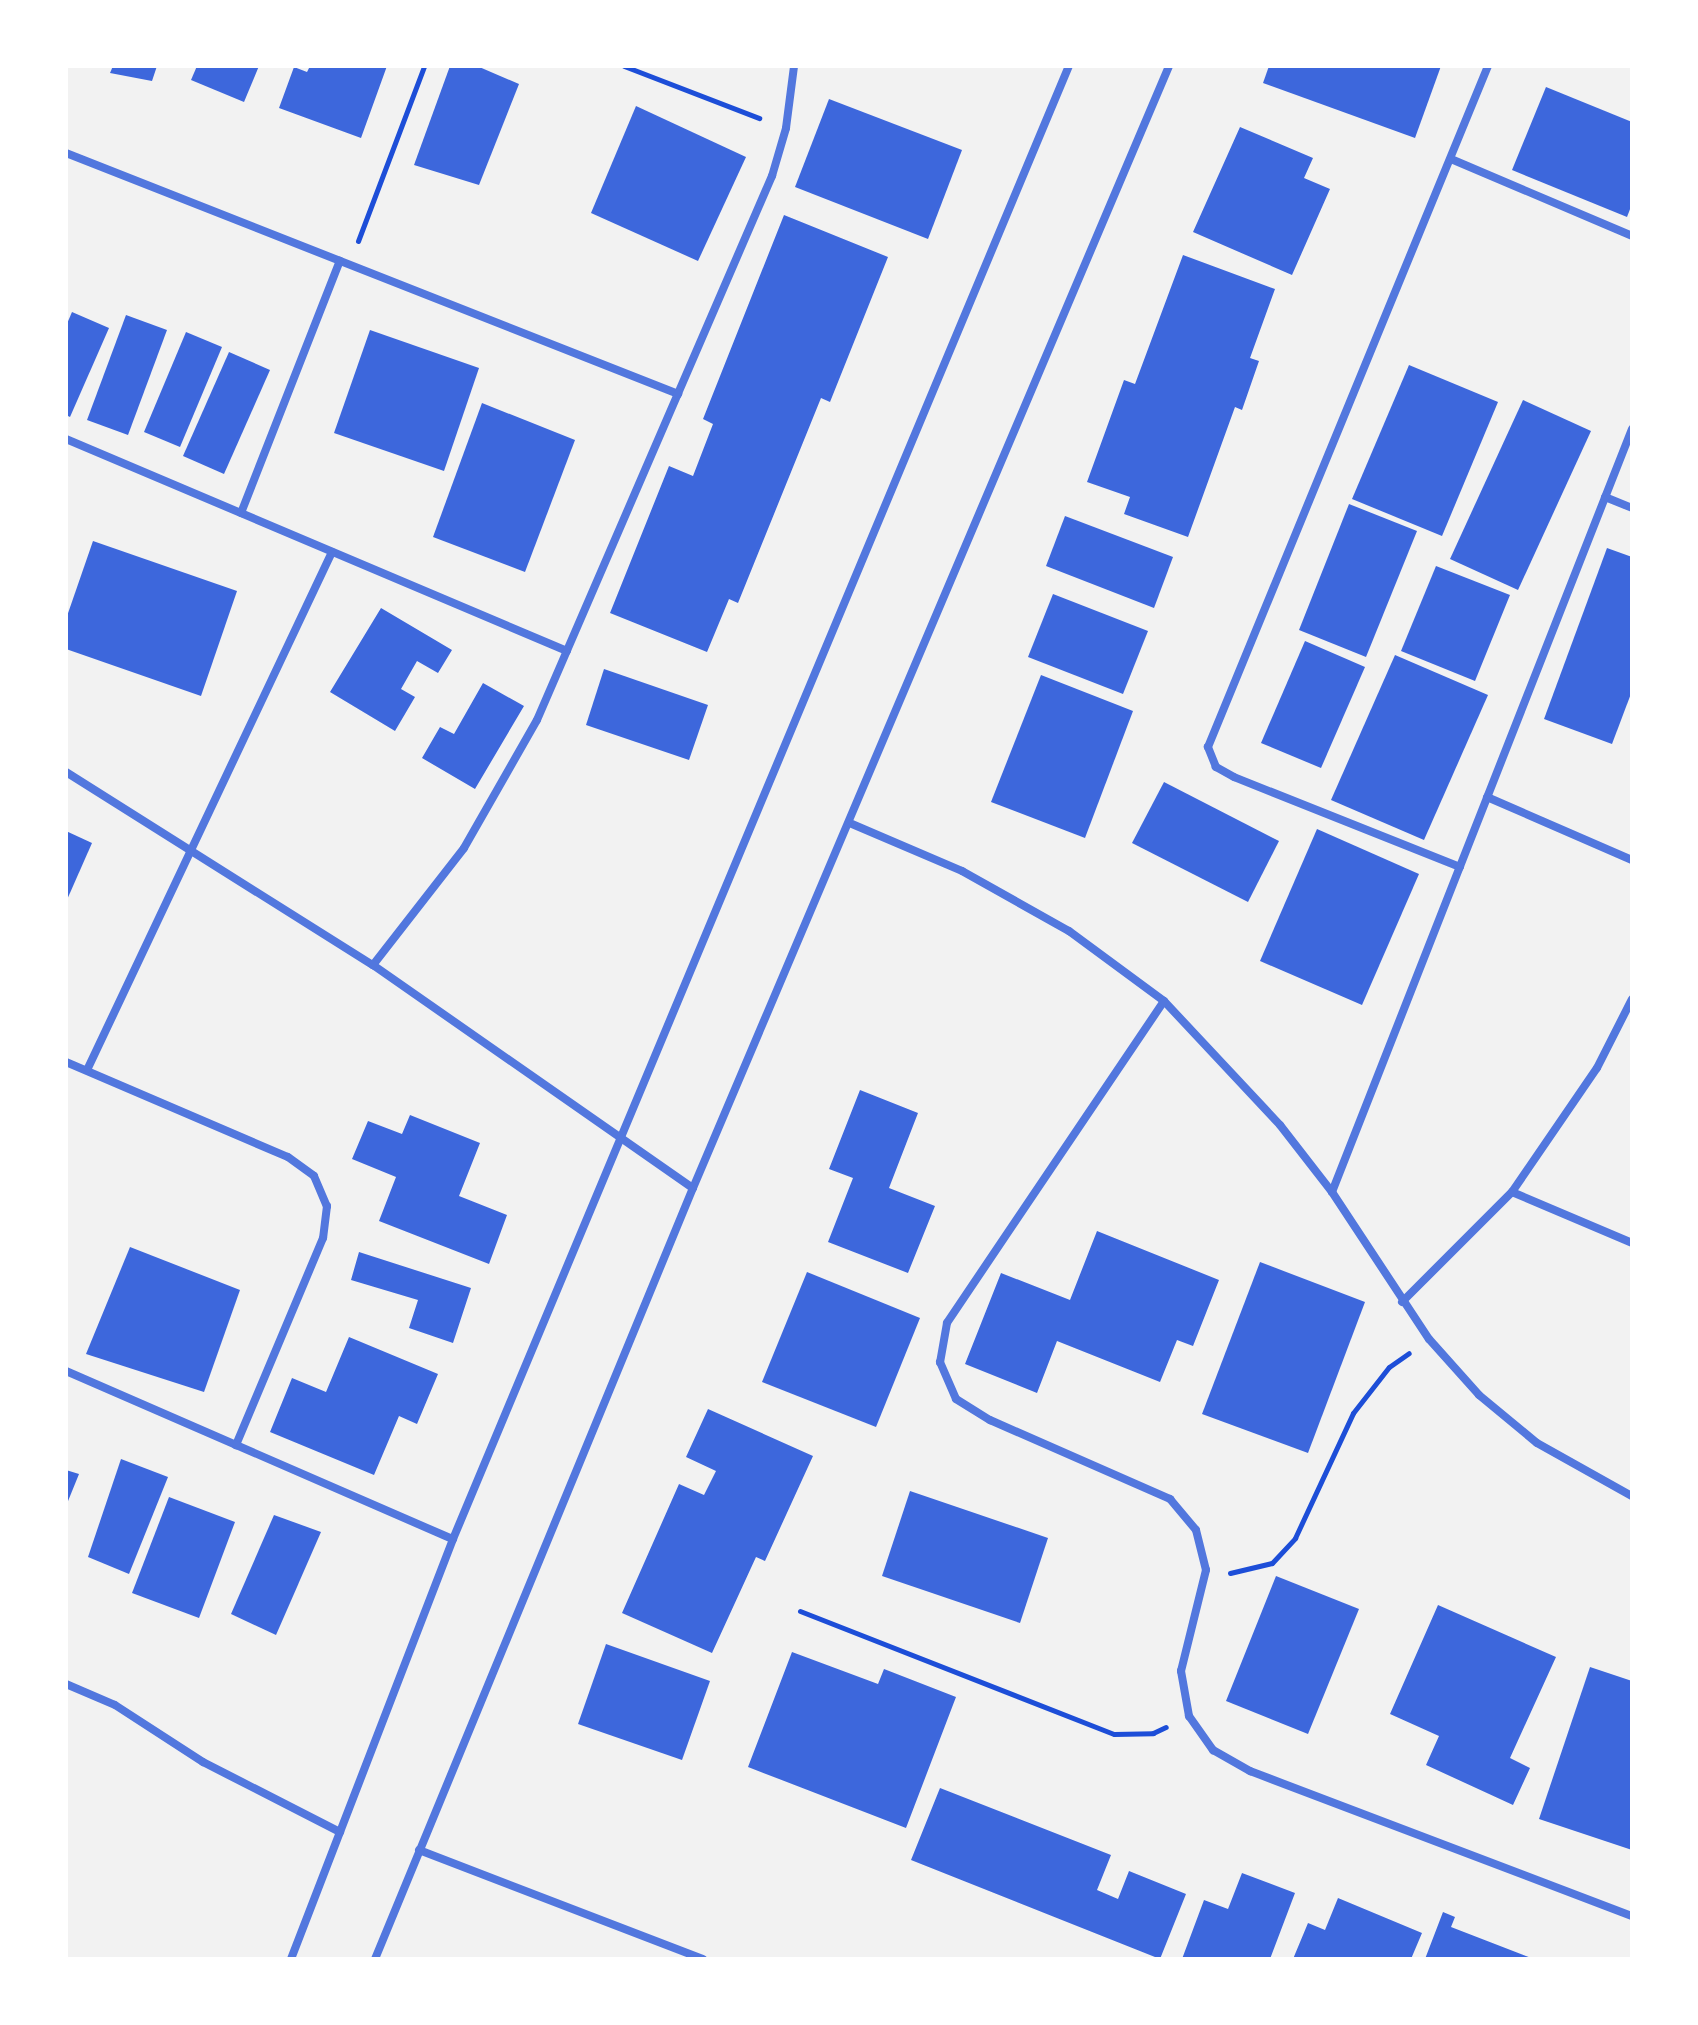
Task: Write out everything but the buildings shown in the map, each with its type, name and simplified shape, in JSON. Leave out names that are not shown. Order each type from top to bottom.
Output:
[{"type":"street","points":[[373,965],[464,848],[510,772],[567,651],[772,176],[786,128],[794,66]]},
{"type":"street","points":[[291,1959],[453,1539],[1069,66]]},
{"type":"street","points":[[375,1959],[693,1188],[852,824],[1169,66]]},
{"type":"street","points":[[1460,867],[1234,777],[1216,767],[1208,747],[1488,66]]},
{"type":"street","points":[[66,153],[678,394]]},
{"type":"street","points":[[1451,159],[1632,236]]},
{"type":"street","points":[[241,513],[345,263]]},
{"type":"street","points":[[1332,1192],[1632,429]]},
{"type":"street","points":[[66,439],[567,651]]},
{"type":"street","points":[[1605,497],[1632,508]]},
{"type":"street","points":[[88,1068],[332,552]]},
{"type":"street","points":[[66,772],[373,965],[693,1188]]},
{"type":"street","points":[[1487,797],[1632,860]]},
{"type":"street","points":[[852,824],[962,871],[1069,931],[1164,1001],[1224,1061],[1332,1192],[1402,1302],[1429,1339],[1479,1395],[1537,1443],[1632,1496]]},
{"type":"street","points":[[1402,1302],[1512,1192],[1589,1081],[1632,999]]},
{"type":"street","points":[[1164,1001],[947,1323],[940,1362],[956,1399],[990,1420],[1170,1499],[1196,1530],[1206,1570],[1181,1671],[1189,1716],[1213,1750],[1250,1771],[1632,1916]]},
{"type":"street","points":[[66,1062],[88,1068],[288,1157],[314,1176],[327,1206],[323,1238],[236,1445]]},
{"type":"street","points":[[1512,1192],[1632,1243]]},
{"type":"street","points":[[66,1371],[453,1539]]},
{"type":"street","points":[[66,1684],[115,1705],[203,1762],[340,1832]]},
{"type":"street","points":[[419,1850],[703,1959]]},
{"type":"path","points":[[345,263],[424,66]]},
{"type":"path","points":[[624,66],[786,128]]},
{"type":"path","points":[[1206,1570],[1240,1574],[1272,1563],[1295,1538],[1353,1413],[1389,1367],[1429,1339]]},
{"type":"path","points":[[800,1611],[1114,1734],[1153,1733],[1189,1716]]}]
